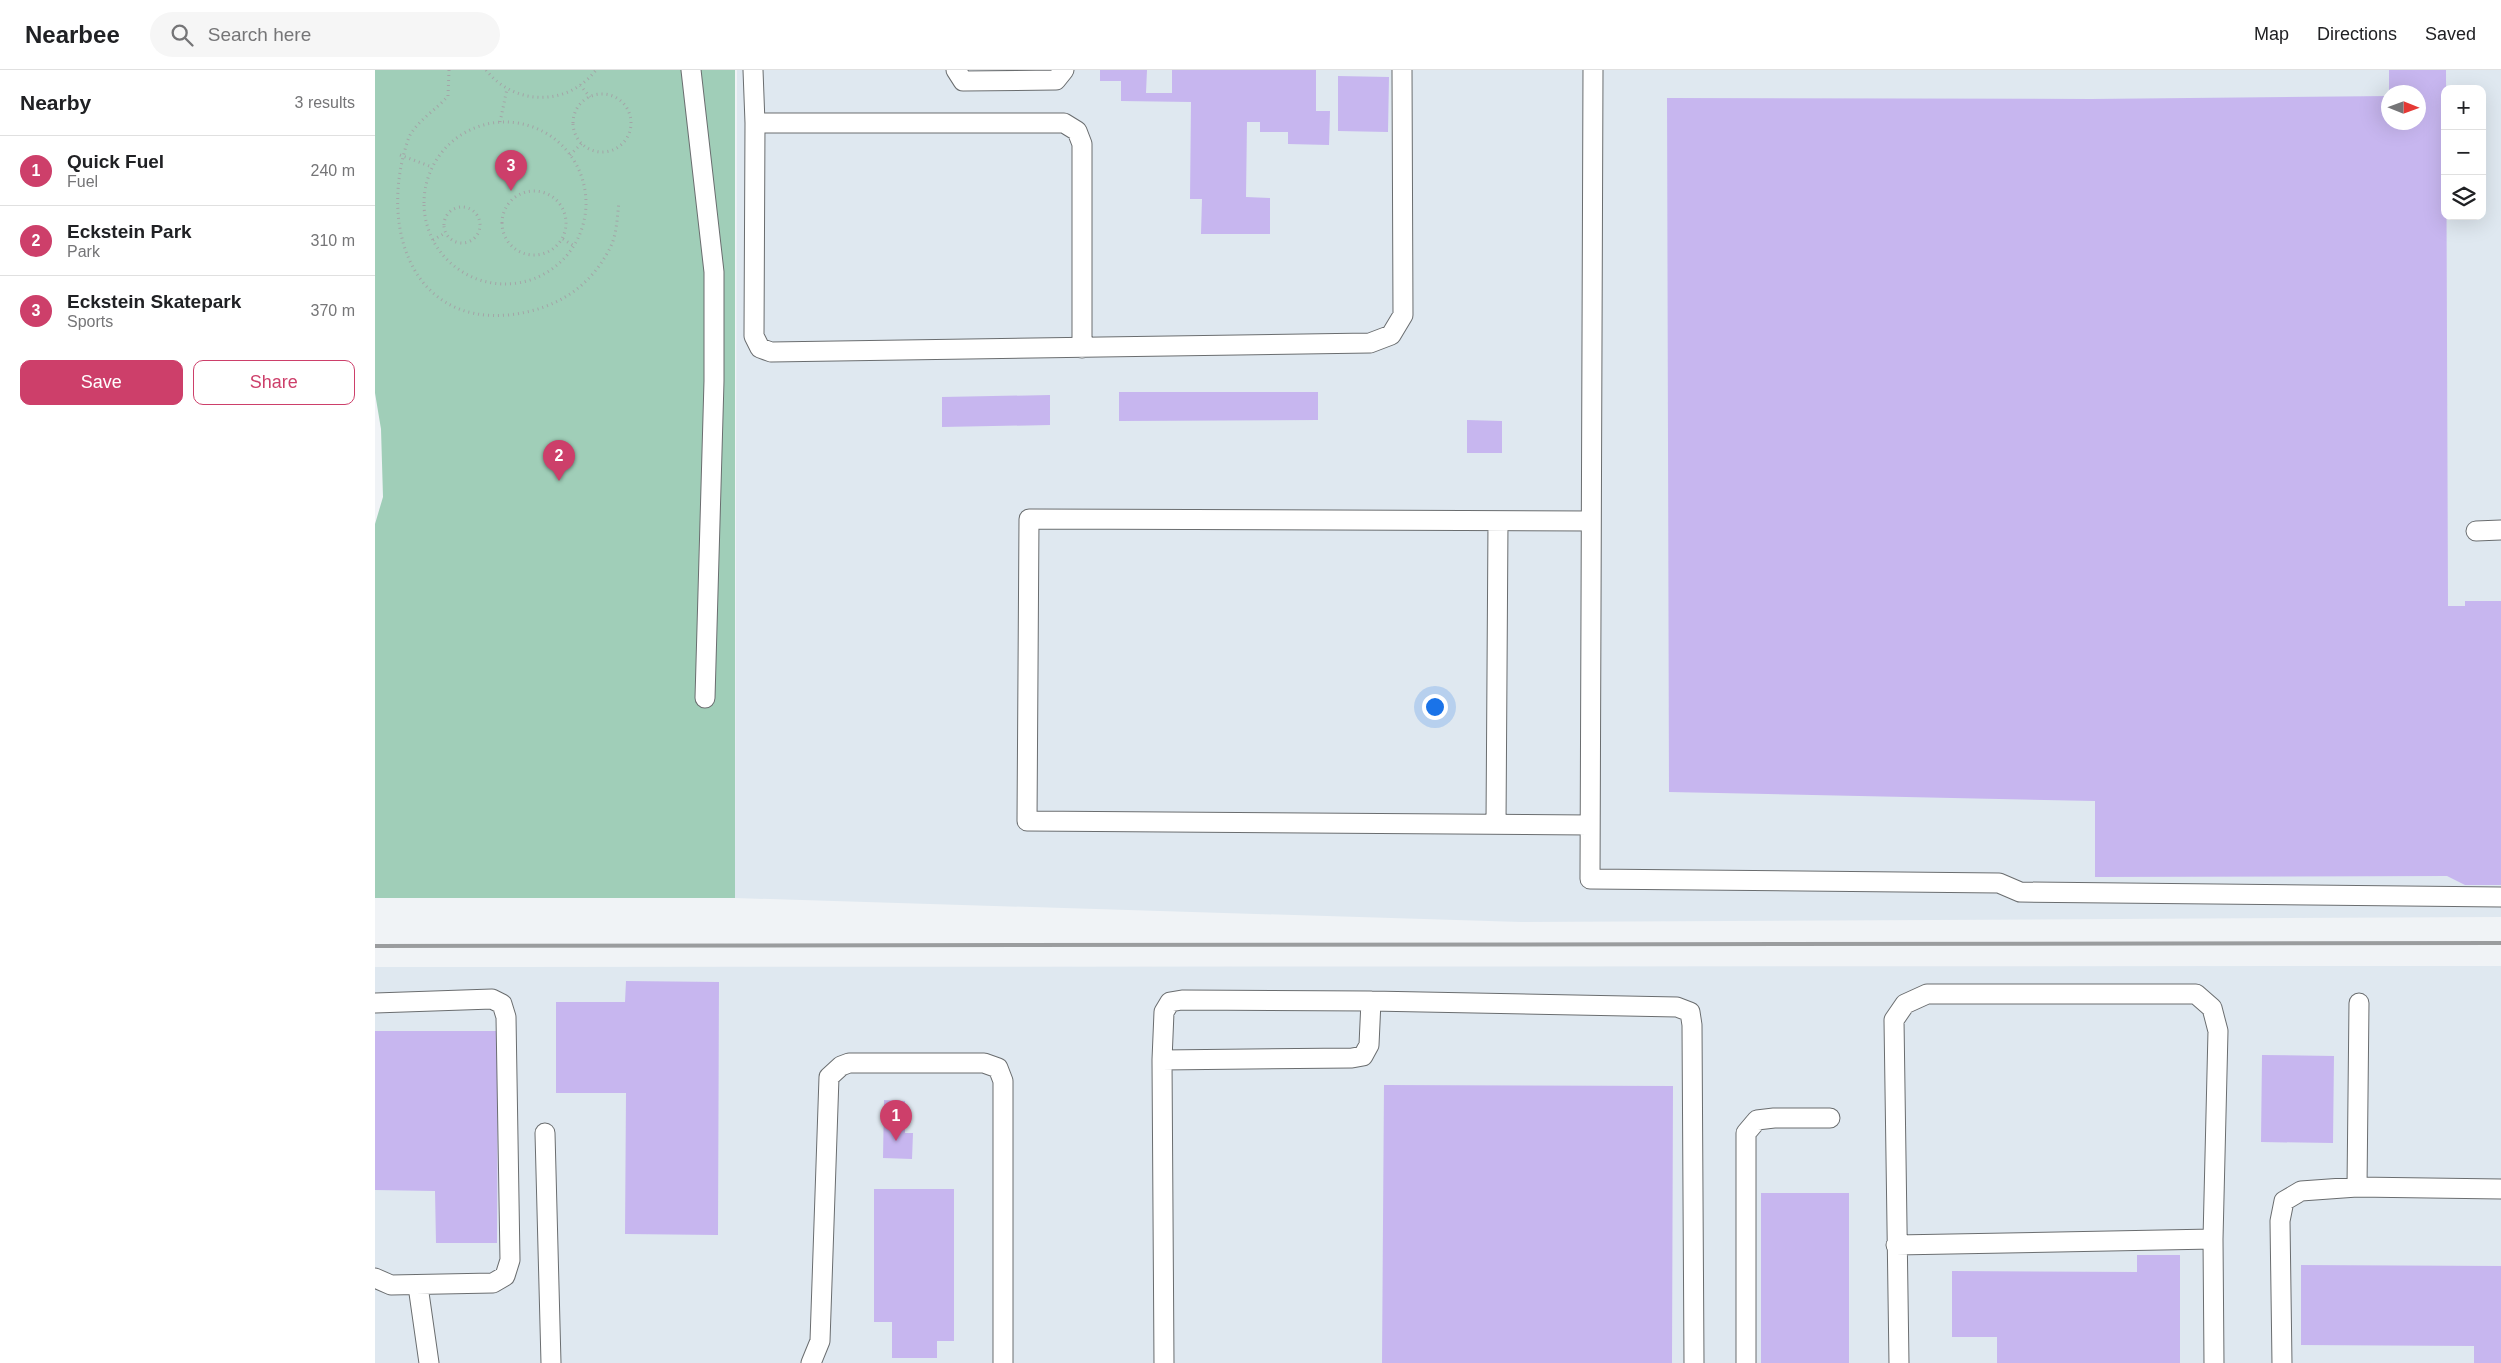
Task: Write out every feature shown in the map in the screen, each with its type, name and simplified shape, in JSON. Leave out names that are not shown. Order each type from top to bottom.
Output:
[{"type":"lane","points":[[691,70],[714,272],[714,381],[705,698]]},
{"type":"lane","points":[[753,70],[755,123],[754,336],[760,348],[771,352],[1370,343],[1391,335],[1403,315],[1402,70]]},
{"type":"lane","points":[[957,70],[963,81],[1011,76],[1056,80],[1064,70]]},
{"type":"lane","points":[[1593,70],[1589,825],[1591,879],[1999,883],[2020,892],[2501,897]]},
{"type":"lane","points":[[755,123],[1064,123],[1077,131],[1082,144],[1082,348]]},
{"type":"lane","points":[[1589,825],[1027,821],[1029,519],[1591,521]]},
{"type":"lane","points":[[1496,824],[1499,522]]},
{"type":"lane","points":[[2476,531],[2501,530]]},
{"type":"lane","points":[[1899,1363],[1894,1020],[1905,1004],[1927,994],[2197,994],[2212,1008],[2218,1031],[2213,1239],[2215,1363]]},
{"type":"lane","points":[[375,1002],[492,999],[502,1004],[506,1017],[510,1260],[505,1276],[493,1283],[418,1286],[391,1285],[375,1278]]},
{"type":"lane","points":[[1164,1363],[1162,1060],[1164,1012],[1170,1002],[1182,1000],[1371,1001],[1677,1007],[1690,1012],[1692,1055],[1694,1363]]},
{"type":"lane","points":[[1162,1060],[1352,1058],[1363,1056],[1369,1045],[1371,1001]]},
{"type":"lane","points":[[2357,1187],[2359,1003]]},
{"type":"lane","points":[[811,1363],[820,1341],[829,1077],[841,1066],[849,1063],[984,1063],[998,1068],[1003,1081],[1003,1363]]},
{"type":"lane","points":[[1746,1363],[1746,1132],[1757,1120],[1774,1118],[1830,1118]]},
{"type":"lane","points":[[545,1134],[551,1363]]},
{"type":"lane","points":[[2282,1363],[2280,1221],[2284,1201],[2301,1191],[2357,1187],[2501,1189]]},
{"type":"lane","points":[[1896,1245],[2213,1239]]},
{"type":"lane","points":[[418,1286],[429,1363]]},
{"type":"path","points":[[393,178],[400,155],[411,134],[448,96],[449,70]]},
{"type":"path","points":[[486,70],[507,89],[524,96],[547,98],[569,92],[588,80],[596,70]]},
{"type":"path","points":[[580,85],[590,97]]},
{"type":"path","points":[[500,122],[507,89]]},
{"type":"path","points":[[603,94],[620,100],[626,107],[631,125],[628,135],[615,149],[606,152],[596,151],[581,143],[575,133],[574,114],[579,106],[590,97],[603,94]]},
{"type":"path","points":[[500,122],[521,122],[545,132],[566,148],[580,170],[586,195],[584,223],[574,246],[554,269],[530,281],[502,285],[475,280],[452,265],[433,240],[425,218],[424,190],[432,167],[448,144],[470,129],[500,122]]},
{"type":"path","points":[[570,155],[581,143]]},
{"type":"path","points":[[400,155],[432,167]]},
{"type":"path","points":[[537,190],[548,193],[557,199],[567,218],[563,239],[547,253],[537,256],[516,250],[503,234],[501,223],[508,202],[526,191],[537,190]]},
{"type":"path","points":[[413,278],[434,296],[454,306],[489,316],[514,315],[540,308],[572,295],[591,275],[609,249],[616,228],[619,202]]},
{"type":"path","points":[[457,207],[469,208],[478,217],[477,233],[469,241],[453,241],[445,232],[444,220],[451,210],[457,207]]},
{"type":"path","points":[[433,240],[445,232]]},
{"type":"path","points":[[563,239],[574,246]]},
{"type":"shaded area","points":[[737,70],[2501,70],[2501,917],[1521,922],[735,898]]},
{"type":"shaded area","points":[[2501,966],[2501,1363],[375,1363],[375,967]]},
{"type":"green space","points":[[375,70],[735,70],[735,898],[375,898],[375,524],[383,497],[381,429],[375,393]]},
{"type":"building","points":[[1100,70],[1147,70],[1146,93],[1172,93],[1172,70],[1316,70],[1316,111],[1330,111],[1329,145],[1288,144],[1288,132],[1260,132],[1260,122],[1247,122],[1246,197],[1270,198],[1270,234],[1201,234],[1202,199],[1190,199],[1191,102],[1121,101],[1121,81],[1100,81]]},
{"type":"building","points":[[2389,70],[2446,70],[2446,85],[2441,85],[2441,220],[2447,220],[2448,606],[2465,606],[2465,601],[2501,601],[2501,885],[2465,885],[2447,876],[2095,877],[2095,801],[1669,792],[1667,98],[2091,99],[2381,96],[2381,130],[2426,130],[2426,85],[2389,85]]},
{"type":"building","points":[[1338,76],[1389,77],[1388,132],[1338,131]]},
{"type":"building","points":[[1119,392],[1318,392],[1318,420],[1119,421]]},
{"type":"building","points":[[1050,395],[1050,425],[942,427],[942,397]]},
{"type":"building","points":[[1467,420],[1502,421],[1502,453],[1467,453]]},
{"type":"building","points":[[626,981],[719,982],[718,1235],[625,1234],[626,1093],[556,1093],[556,1002],[625,1002]]},
{"type":"building","points":[[375,1031],[498,1031],[497,1243],[436,1243],[435,1191],[375,1190]]},
{"type":"building","points":[[2262,1055],[2334,1056],[2333,1143],[2261,1142]]},
{"type":"building","points":[[1384,1085],[1673,1086],[1672,1363],[1382,1363]]},
{"type":"building","points":[[884,1100],[905,1101],[905,1133],[913,1133],[912,1159],[883,1158]]},
{"type":"building","points":[[874,1189],[954,1189],[954,1341],[937,1341],[937,1358],[892,1358],[892,1322],[874,1322]]},
{"type":"building","points":[[1761,1193],[1849,1193],[1849,1363],[1761,1363]]},
{"type":"building","points":[[2137,1255],[2180,1255],[2180,1363],[1997,1363],[1997,1337],[1952,1337],[1952,1271],[2137,1272]]},
{"type":"building","points":[[2301,1265],[2501,1266],[2501,1363],[2474,1363],[2474,1346],[2301,1345]]},
{"type":"railway","points":[[375,946],[2501,943]]},
{"type":"place","name":"Eckstein Skatepark","points":[[511,191]]},
{"type":"place","name":"Eckstein Park","points":[[559,481]]},
{"type":"place","name":"Quick Fuel","points":[[896,1141]]}]
